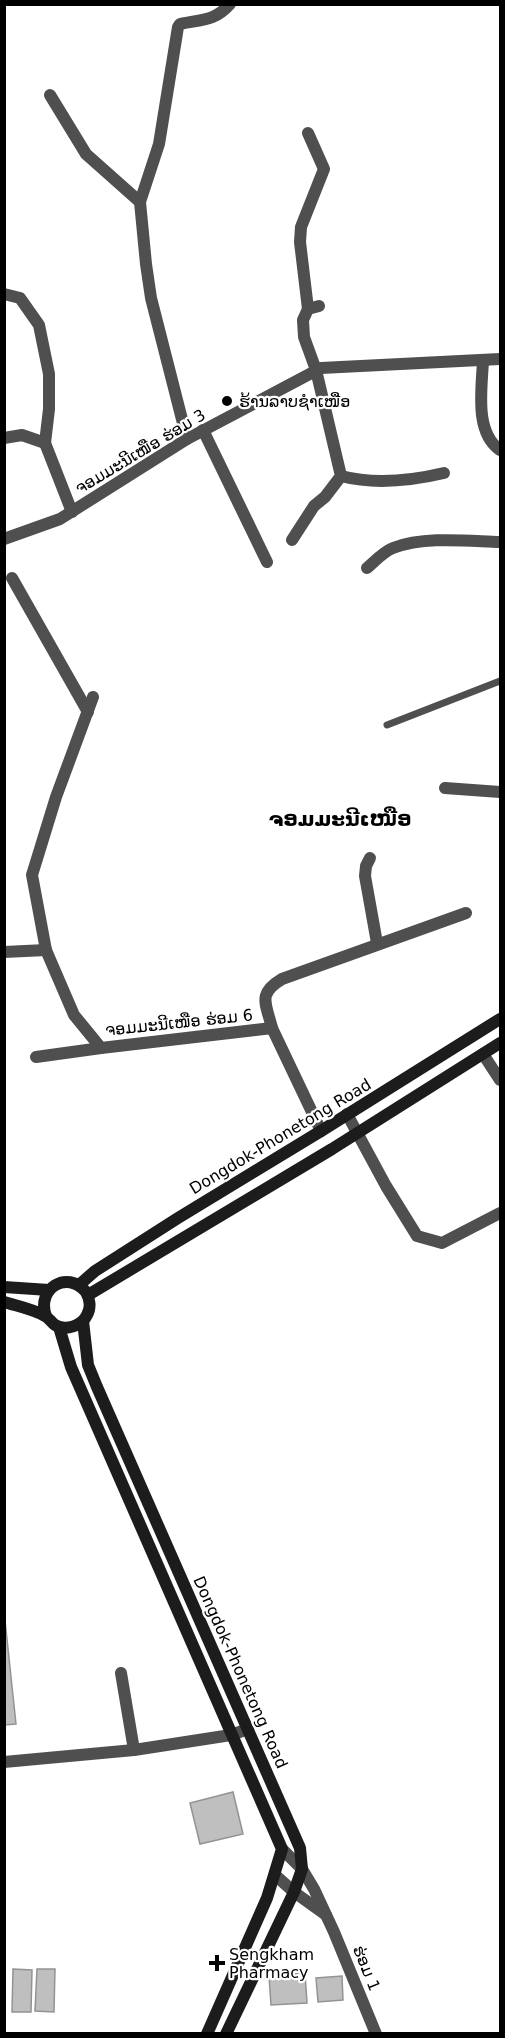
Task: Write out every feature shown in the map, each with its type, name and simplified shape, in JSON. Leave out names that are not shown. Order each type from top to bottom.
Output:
[{"type":"main road","name":"Dongdok-Phonetong Road","points":[[79,1285],[95,1271],[178,1218],[501,1019]]},
{"type":"main road","points":[[83,1321],[76,1326],[59,1327],[52,1323],[44,1309],[44,1301],[49,1290],[68,1281],[79,1285],[88,1295],[357,1133],[501,1043]]},
{"type":"main road","points":[[4,1287],[49,1290]]},
{"type":"main road","name":"Dongdok-Phonetong Road","points":[[88,1295],[90,1304],[83,1321],[88,1365],[300,1848],[302,1869],[294,1892],[226,2034]]},
{"type":"main road","points":[[4,1302],[46,1316]]},
{"type":"main road","name":"Dongdok-Phonetong Road","points":[[59,1327],[71,1367],[282,1850]]},
{"type":"main road","points":[[207,2034],[267,1898],[282,1850]]},
{"type":"street","points":[[187,439],[151,298],[140,202],[159,144],[178,27],[184,23],[205,20],[223,13],[230,4]]},
{"type":"street","points":[[50,95],[86,154],[140,202]]},
{"type":"street","points":[[308,133],[324,169],[301,227],[300,242],[314,307],[303,320],[304,337],[316,370],[341,476]]},
{"type":"street","points":[[6,291],[20,298],[39,326],[49,375],[49,409],[45,443],[72,512]]},
{"type":"street","name":"ຈອມມະນີເໜືອ ຮ່ອມ 3","points":[[4,539],[60,519],[187,439],[321,368],[501,359]]},
{"type":"street","points":[[483,360],[484,427],[492,444],[501,450]]},
{"type":"street","points":[[203,430],[267,562]]},
{"type":"street","points":[[4,438],[22,435],[45,443]]},
{"type":"street","points":[[341,476],[362,481],[396,481],[420,479],[444,473]]},
{"type":"street","points":[[292,540],[314,506],[341,476]]},
{"type":"street","points":[[367,568],[392,548],[441,540],[501,542]]},
{"type":"street","points":[[12,578],[88,711]]},
{"type":"street","name":"ຈອມມະນີເໜືອ ຮ່ອມ 6","points":[[93,697],[32,875],[46,950],[74,1015],[101,1048],[272,1028],[321,1131]]},
{"type":"street","points":[[445,788],[501,792]]},
{"type":"street","points":[[370,858],[365,876],[377,943]]},
{"type":"street","points":[[272,1028],[266,995],[269,987],[282,979],[377,943],[466,913]]},
{"type":"street","points":[[4,952],[46,950]]},
{"type":"street","points":[[36,1057],[101,1048]]},
{"type":"street","points":[[483,1054],[501,1080]]},
{"type":"street","points":[[347,1114],[386,1186],[417,1236],[442,1243],[501,1213]]},
{"type":"street","points":[[121,1673],[134,1750]]},
{"type":"street","points":[[4,1762],[134,1750],[231,1735],[248,1729]]},
{"type":"street","name":"ຮ່ອມ 1","points":[[282,1850],[302,1869],[327,1916],[376,2034]]},
{"type":"street","points":[[275,1875],[327,1916]]},
{"type":"lane","points":[[387,725],[501,681]]},
{"type":"building","points":[[4,1611],[16,1724],[4,1725]]},
{"type":"building","points":[[233,1792],[243,1834],[200,1844],[190,1803]]},
{"type":"building","points":[[13,1969],[32,1970],[31,2012],[12,2012]]},
{"type":"building","points":[[37,1969],[55,1969],[54,2012],[35,2011]]},
{"type":"building","points":[[305,1973],[307,2003],[271,2005],[269,1976]]},
{"type":"building","points":[[342,1976],[343,2000],[318,2002],[316,1978]]},
{"type":"place","name":"ຮ້ານລາບຊຳເໜືອ","points":[[227,401]]},
{"type":"place","name":"Sengkham Pharmacy","points":[[217,1963]]},
{"type":"district","name":"ຈອມມະນີເໜືອ","points":[[340,819]]}]
